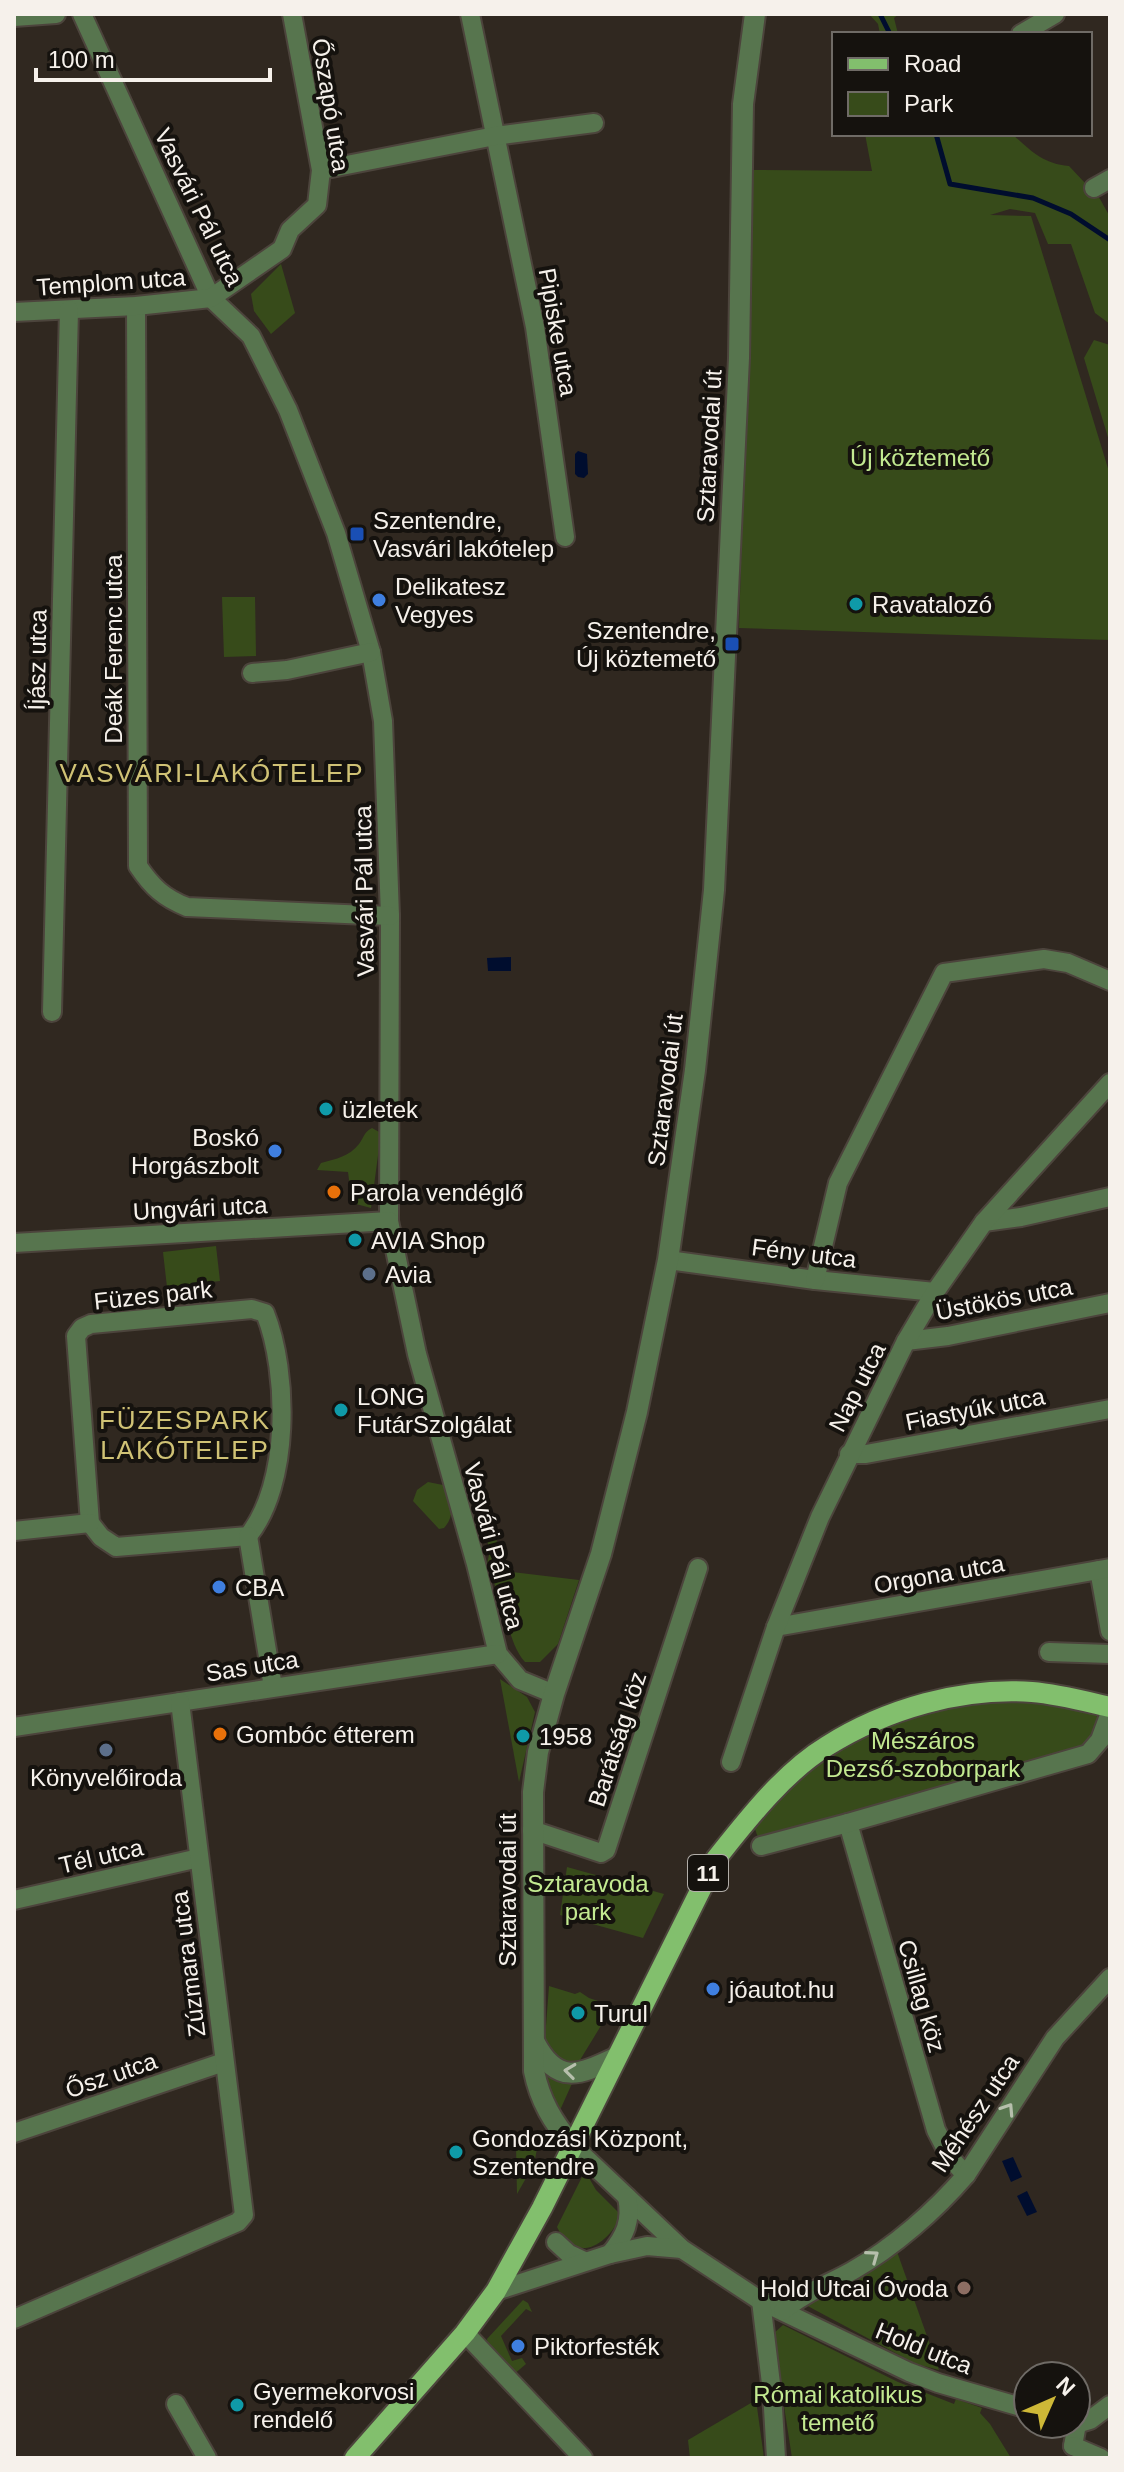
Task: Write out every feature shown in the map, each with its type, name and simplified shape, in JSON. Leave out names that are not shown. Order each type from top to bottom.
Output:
[{"type":"main road","name":"11","points":[[355,2458],[465,2333],[496,2291],[542,2208],[716,1859],[774,1790],[825,1747],[881,1717],[950,1699],[989,1693],[1030,1692],[1110,1710]]},
{"type":"street","points":[[14,17],[56,14]]},
{"type":"street","name":"Vasvári Pál utca","points":[[82,14],[211,298],[251,336],[288,410],[336,533],[371,652],[383,721],[390,916],[389,1221],[417,1354],[498,1654],[520,1680],[554,1694]]},
{"type":"street","name":"Őszapó utca","points":[[211,298],[282,249],[290,230],[317,205],[321,170],[292,14]]},
{"type":"street","name":"Pipiske utca","points":[[470,14],[535,327],[565,537]]},
{"type":"street","name":"Sztaravodai út","points":[[572,2145],[557,2127],[540,2096],[534,2071],[533,1792],[538,1752],[601,1554],[637,1412],[668,1260],[695,1070],[714,890],[739,358],[743,104],[755,14]]},
{"type":"street","points":[[1024,32],[1055,14]]},
{"type":"street","points":[[321,170],[495,136],[594,123]]},
{"type":"street","name":"Templom utca","points":[[14,312],[136,306],[211,298]]},
{"type":"street","name":"Deák Ferenc utca","points":[[136,306],[138,866],[150,885],[166,899],[187,907],[390,916]]},
{"type":"street","name":"Íjász utca","points":[[52,1012],[69,310]]},
{"type":"street","points":[[252,673],[287,670],[371,652]]},
{"type":"street","points":[[815,1280],[838,1183],[944,973],[1044,959],[1068,963],[1110,981]]},
{"type":"street","name":"Nap utca","points":[[731,1762],[776,1627],[820,1517],[906,1341],[935,1292],[984,1222],[1107,1090],[1110,1083]]},
{"type":"street","points":[[984,1222],[1110,1197]]},
{"type":"street","name":"Ungvári utca","points":[[14,1243],[389,1221]]},
{"type":"street","name":"Fény utca","points":[[668,1260],[935,1292]]},
{"type":"street","name":"Üstökös utca","points":[[906,1341],[948,1336],[1110,1303]]},
{"type":"street","name":"Füzes park","points":[[90,1523],[76,1336],[82,1328],[91,1324],[252,1309],[265,1313],[272,1330],[281,1429],[277,1471],[260,1522],[248,1536]]},
{"type":"street","name":"Fiastyúk utca","points":[[849,1454],[866,1454],[1110,1409]]},
{"type":"street","points":[[14,1531],[90,1523],[101,1537],[116,1547],[248,1536],[273,1687]]},
{"type":"street","name":"Barátság köz","points":[[532,1830],[601,1853],[606,1850],[698,1568]]},
{"type":"street","points":[[1105,1569],[1110,1631]]},
{"type":"street","name":"Orgona utca","points":[[776,1627],[1105,1569]]},
{"type":"street","points":[[1049,1652],[1110,1654]]},
{"type":"street","name":"Sas utca","points":[[14,1727],[498,1654]]},
{"type":"street","name":"Zúzmara utca","points":[[14,2319],[242,2220],[244,2215],[180,1702]]},
{"type":"street","points":[[761,1846],[1088,1754],[1100,1740],[1110,1710]]},
{"type":"street","name":"Csillag köz","points":[[848,1823],[936,2130],[951,2159],[966,2175]]},
{"type":"street","name":"Tél utca","points":[[14,1900],[199,1858]]},
{"type":"street","name":"Méhész utca","points":[[783,2311],[795,2300],[854,2270],[896,2240],[952,2191],[966,2175],[1055,2038],[1110,1978]]},
{"type":"street","points":[[535,2043],[548,2064],[559,2071],[583,2073],[615,2058]]},
{"type":"street","name":"Ősz utca","points":[[14,2133],[224,2062]]},
{"type":"street","name":"Hold utca","points":[[572,2145],[682,2249],[761,2301],[909,2372],[1012,2404]]},
{"type":"street","points":[[610,2254],[622,2239],[629,2221],[627,2197]]},
{"type":"street","points":[[556,2242],[569,2254],[584,2261]]},
{"type":"street","points":[[496,2291],[610,2254],[647,2246],[682,2249]]},
{"type":"street","points":[[761,2301],[776,2458]]},
{"type":"street","points":[[465,2333],[583,2458]]},
{"type":"street","points":[[176,2404],[207,2458]]},
{"type":"street","points":[[1092,2418],[1110,2405]]},
{"type":"street","points":[[1068,2452],[1101,2458]]},
{"type":"green space","points":[[869,14],[899,14],[894,18],[898,32],[880,32],[878,24]]},
{"type":"green space","name":"Új köztemető","points":[[865,136],[1014,136],[1045,159],[1069,166],[1100,199],[1110,217],[1110,324],[1095,313],[1071,244],[1048,244],[1035,213],[1010,209],[990,215],[1031,216],[1110,475],[1110,640],[739,628],[753,170],[872,171]]},
{"type":"green space","points":[[281,264],[295,313],[271,334],[254,311],[251,294]]},
{"type":"green space","points":[[1094,340],[1110,345],[1110,444],[1084,358]]},
{"type":"green space","points":[[222,597],[255,597],[256,656],[224,657]]},
{"type":"green space","points":[[372,1128],[381,1133],[371,1208],[352,1203],[348,1172],[317,1170],[321,1163],[351,1151]]},
{"type":"green space","points":[[216,1246],[220,1281],[167,1287],[163,1252]]},
{"type":"green space","points":[[428,1482],[443,1485],[450,1502],[450,1517],[444,1528],[439,1529],[413,1501],[417,1490]]},
{"type":"green space","points":[[498,1530],[495,1555],[504,1571],[579,1580],[558,1644],[540,1662],[525,1662],[518,1652],[498,1591],[485,1573],[489,1555],[487,1535]]},
{"type":"green space","points":[[500,1679],[527,1697],[535,1712],[519,1782]]},
{"type":"green space","name":"Mészáros Dezső-szoborpark","points":[[989,1693],[1110,1707],[1088,1754],[761,1846],[750,1815],[775,1790],[881,1717]]},
{"type":"green space","name":"Sztaravoda park","points":[[567,1867],[664,1894],[643,1938],[560,1915]]},
{"type":"green space","points":[[549,1986],[575,1994],[580,1992],[613,2006],[580,2060],[560,2065],[547,2053],[545,2039]]},
{"type":"green space","points":[[541,2073],[551,2078],[574,2079],[561,2108],[557,2110]]},
{"type":"green space","points":[[538,2144],[534,2164],[517,2194],[516,2145]]},
{"type":"green space","points":[[585,2171],[596,2190],[621,2215],[600,2242],[582,2248],[564,2239],[557,2227]]},
{"type":"green space","points":[[895,2246],[939,2370],[916,2364],[802,2303]]},
{"type":"green space","points":[[523,2300],[532,2312],[526,2309],[501,2336],[512,2361],[522,2358],[526,2364],[513,2375],[488,2347],[487,2339]]},
{"type":"green space","name":"Római katolikus temető","points":[[783,2325],[898,2382],[954,2404],[956,2399],[982,2408],[980,2413],[1011,2458],[792,2458],[773,2334]]},
{"type":"green space","points":[[756,2400],[764,2458],[690,2458],[688,2440]]},
{"type":"water","points":[[578,451],[587,454],[588,474],[584,478],[575,474],[575,454]]},
{"type":"water","points":[[511,957],[511,971],[488,971],[487,958]]},
{"type":"water","points":[[1013,2157],[1022,2177],[1011,2182],[1002,2161]]},
{"type":"water","points":[[1027,2191],[1037,2212],[1027,2216],[1017,2196]]},
{"type":"waterway","points":[[880,14],[889,32]]},
{"type":"waterway","points":[[937,136],[950,184],[1033,198],[1071,214],[1110,240]]},
{"type":"place","name":"Szentendre, Vasvári lakótelep","points":[[357,534]]},
{"type":"place","name":"Delikatesz Vegyes","points":[[379,600]]},
{"type":"place","name":"Ravatalozó","points":[[856,604]]},
{"type":"place","name":"Szentendre, Új köztemető","points":[[732,644]]},
{"type":"place","name":"üzletek","points":[[326,1109]]},
{"type":"place","name":"Boskó Horgászbolt","points":[[275,1151]]},
{"type":"place","name":"Parola vendéglő","points":[[334,1192]]},
{"type":"place","name":"AVIA Shop","points":[[355,1240]]},
{"type":"place","name":"Avia","points":[[369,1274]]},
{"type":"place","name":"LONG FutárSzolgálat","points":[[341,1410]]},
{"type":"place","name":"CBA","points":[[219,1587]]},
{"type":"place","name":"Gombóc étterem","points":[[220,1734]]},
{"type":"place","name":"1958","points":[[523,1736]]},
{"type":"place","name":"Könyvelőiroda","points":[[106,1750]]},
{"type":"place","name":"jóautot.hu","points":[[713,1989]]},
{"type":"place","name":"Turul","points":[[578,2013]]},
{"type":"place","name":"Gondozási Központ, Szentendre","points":[[456,2152]]},
{"type":"place","name":"Hold Utcai Óvoda","points":[[964,2288]]},
{"type":"place","name":"Piktorfesték","points":[[518,2346]]},
{"type":"place","name":"Gyermekorvosi rendelő","points":[[237,2405]]},
{"type":"district","name":"VASVÁRI-LAKÓTELEP","points":[[212,773]]},
{"type":"district","name":"FÜZESPARK LAKÓTELEP","points":[[185,1435]]}]
